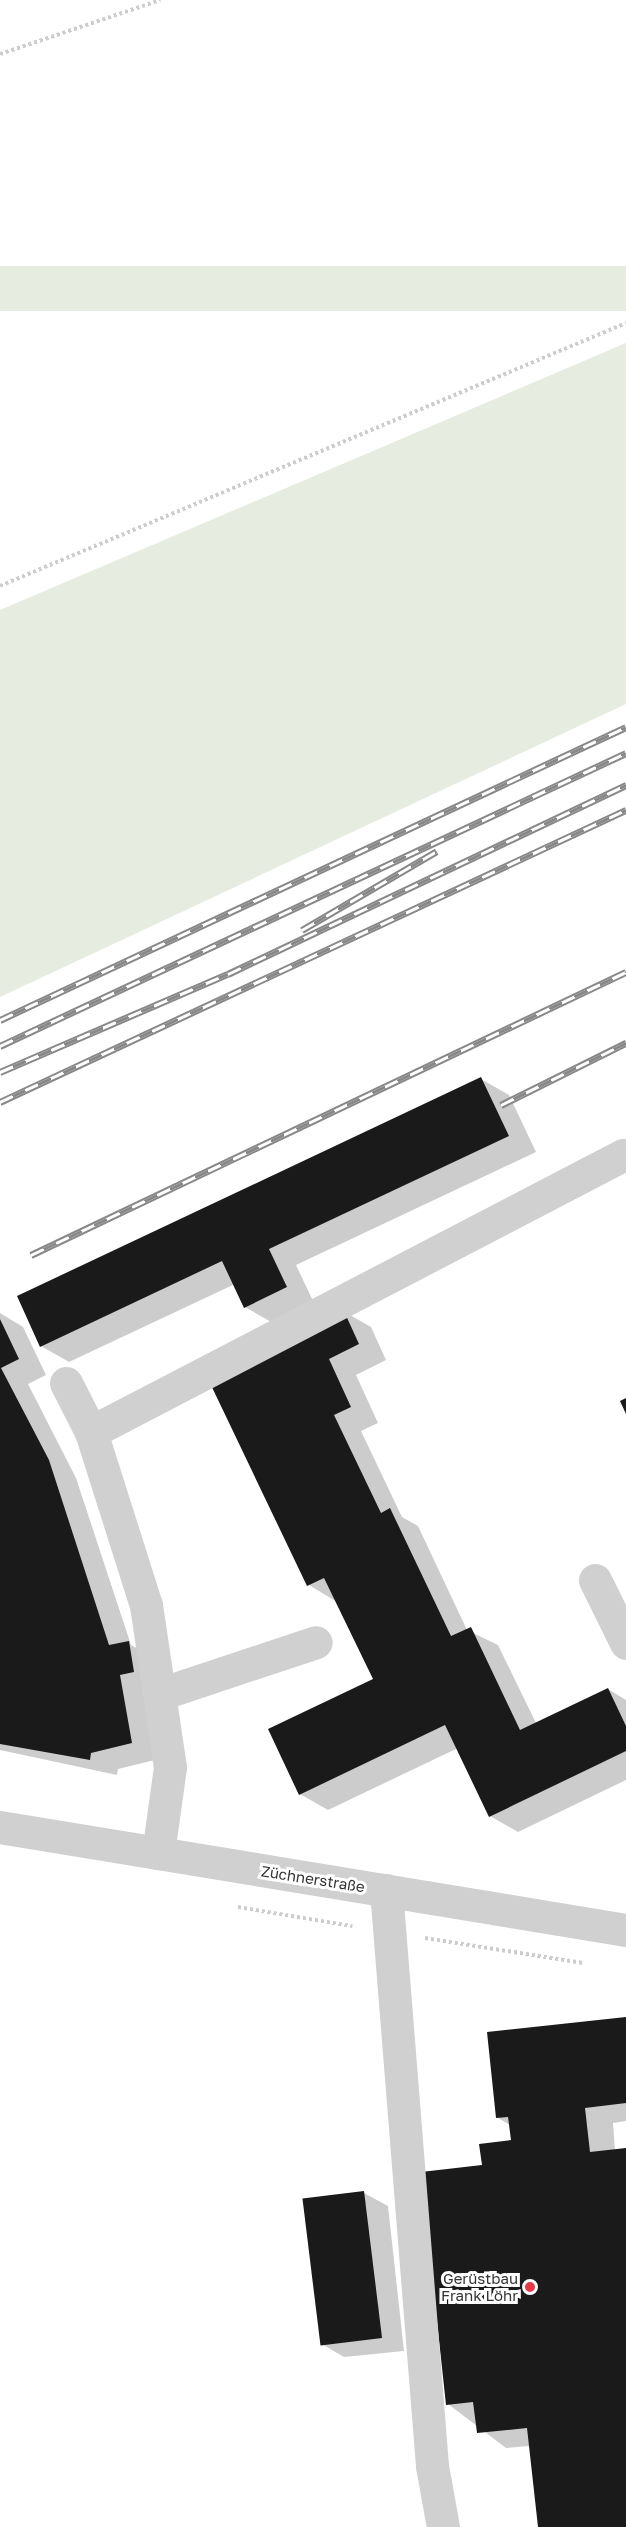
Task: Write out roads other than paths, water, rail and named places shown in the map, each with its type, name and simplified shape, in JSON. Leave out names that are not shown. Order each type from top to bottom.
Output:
[{"type":"street","points":[[91,1432],[623,1155]]},
{"type":"street","points":[[66,1383],[91,1432],[137,1564],[160,1694],[170,1767],[158,1853]]},
{"type":"street","points":[[595,1580],[626,1643]]},
{"type":"street","points":[[160,1694],[316,1642]]},
{"type":"street","name":"Züchnerstraße","points":[[0,1827],[626,1930]]},
{"type":"street","points":[[386,1890],[432,2466],[443,2527]]},
{"type":"railway","points":[[0,1020],[626,727]]},
{"type":"railway","points":[[0,1046],[626,753]]},
{"type":"railway","points":[[0,1072],[228,974],[626,785]]},
{"type":"railway","points":[[0,1102],[626,810]]},
{"type":"railway","points":[[302,930],[437,851]]},
{"type":"railway","points":[[31,1255],[626,972]]},
{"type":"railway","points":[[501,1105],[626,1043]]},
{"type":"place","name":"Gerüstbau Frank Löhr","points":[[530,2287]]}]
